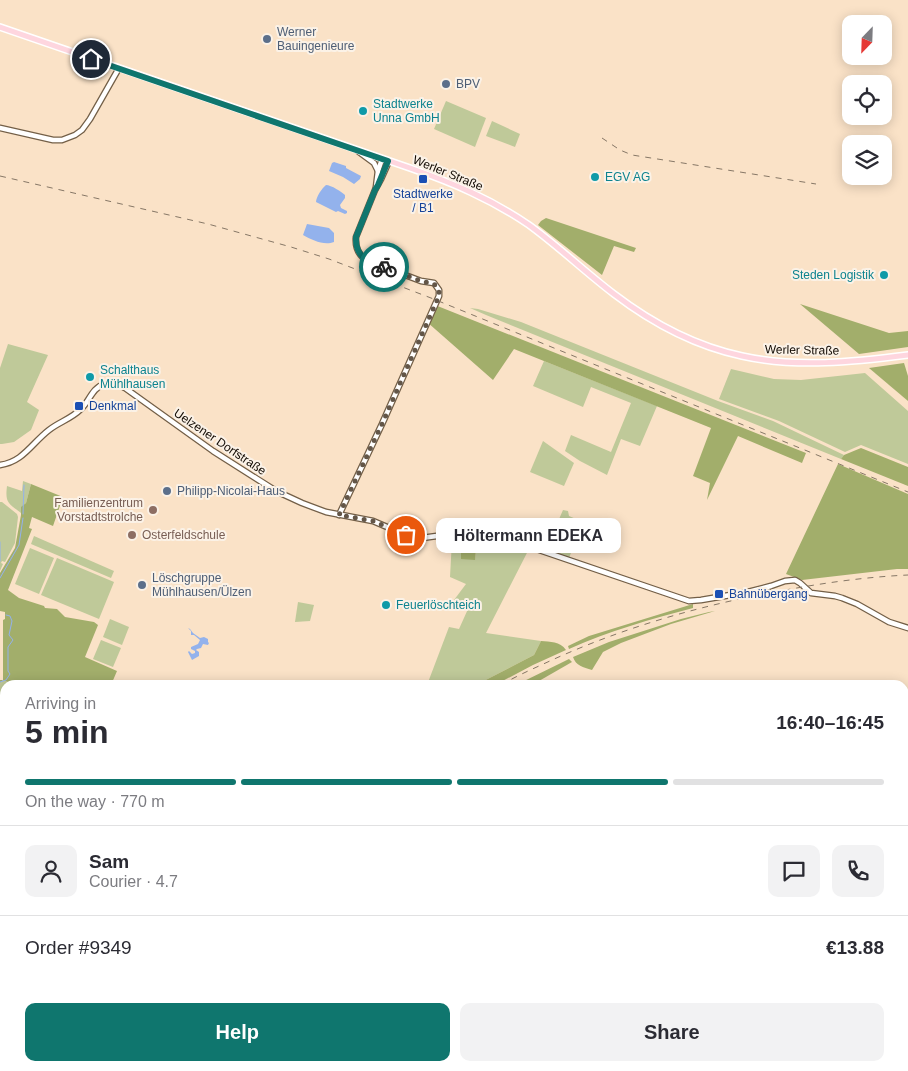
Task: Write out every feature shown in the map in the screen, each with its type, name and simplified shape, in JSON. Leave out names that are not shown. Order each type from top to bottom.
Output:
[{"type":"main road","name":"Werler Straße","points":[[0,28],[447,181],[483,197],[530,226],[614,294],[647,317],[675,333],[703,345],[763,360],[804,363],[908,355]]},
{"type":"street","points":[[0,128],[53,140],[62,140],[76,135],[90,120],[118,68]]},
{"type":"street","points":[[358,151],[374,163],[378,171]]},
{"type":"street","points":[[375,190],[378,171],[386,160]]},
{"type":"street","points":[[339,515],[382,424],[439,293],[438,288],[434,284],[368,261],[358,252],[356,237],[378,185],[386,160]]},
{"type":"street","name":"Uelzener Dorfstraße","points":[[0,466],[20,458],[50,429],[75,415],[97,388],[107,383],[117,384],[126,388],[213,451],[276,491],[314,508],[373,521],[417,538],[444,535],[495,536],[689,601],[748,592],[795,580],[813,594],[835,596],[849,600],[889,622],[908,628]]},
{"type":"green space","points":[[446,101],[486,118],[475,147],[434,129]]},
{"type":"green space","points":[[492,121],[520,134],[515,147],[486,136]]},
{"type":"green space","points":[[546,218],[636,248],[634,252],[614,246],[602,275],[538,225]]},
{"type":"green space","points":[[800,304],[889,333],[908,331],[908,347],[859,354]]},
{"type":"green space","points":[[435,305],[806,453],[802,463],[738,436],[707,500],[710,483],[693,476],[711,428],[514,349],[493,380],[427,322]]},
{"type":"green space","points":[[470,308],[521,322],[773,421],[844,455],[841,459]]},
{"type":"green space","points":[[8,344],[48,355],[27,402],[39,410],[31,430],[14,442],[0,444],[0,368]]},
{"type":"green space","points":[[544,361],[657,406],[640,446],[621,439],[607,475],[565,451],[571,435],[611,452],[631,403],[591,387],[583,407],[533,386]]},
{"type":"green space","points":[[904,363],[908,376],[908,401],[869,368]]},
{"type":"green space","points":[[731,369],[774,379],[801,380],[865,373],[908,411],[908,464],[861,445],[845,452],[779,421],[719,399]]},
{"type":"green space","points":[[543,441],[574,463],[564,486],[530,472]]},
{"type":"green space","points":[[861,448],[908,467],[908,486],[841,459],[844,455]]},
{"type":"green space","points":[[838,464],[908,494],[908,569],[802,580],[786,574]]},
{"type":"green space","points":[[23,481],[31,484],[26,503],[21,508],[21,513],[8,502],[6,492],[7,486],[22,491]]},
{"type":"green space","points":[[31,484],[63,497],[53,526],[32,517],[29,528],[32,529],[8,590],[19,598],[44,606],[45,608],[57,609],[65,617],[94,622],[98,625],[85,657],[117,671],[113,680],[3,680],[3,620],[5,619],[5,612],[0,611],[0,573],[15,548],[21,507],[26,503]]},
{"type":"green space","points":[[0,502],[17,514],[18,517],[15,543],[5,562],[2,561],[1,563],[3,564],[0,571]]},
{"type":"green space","points":[[563,510],[568,511],[569,516],[583,522],[569,558],[546,549]]},
{"type":"green space","points":[[444,535],[498,537],[497,541],[477,540],[475,560],[461,559],[461,540],[442,539]]},
{"type":"green space","points":[[34,536],[114,571],[111,578],[31,544]]},
{"type":"green space","points":[[498,537],[530,547],[486,633],[541,641],[534,655],[486,680],[429,680],[449,627],[459,629],[468,609],[451,604],[466,584],[450,577],[452,540],[461,540],[461,559],[475,559],[477,540],[496,541]]},
{"type":"green space","points":[[30,548],[54,558],[39,594],[15,584]]},
{"type":"green space","points":[[57,558],[114,582],[99,619],[41,595]]},
{"type":"green space","points":[[298,602],[314,605],[310,621],[295,622]]},
{"type":"green space","points":[[693,604],[693,608],[630,626],[569,649],[568,646],[589,636]]},
{"type":"green space","points":[[715,611],[671,624],[621,643],[603,652],[592,670],[583,667],[574,660],[573,657],[609,642],[681,619]]},
{"type":"green space","points":[[110,619],[129,627],[122,645],[103,637]]},
{"type":"green space","points":[[101,640],[121,648],[113,667],[93,659]]},
{"type":"green space","points":[[541,641],[558,643],[566,650],[504,680],[486,680],[534,655]]},
{"type":"green space","points":[[569,659],[572,662],[541,680],[526,680]]},
{"type":"water","points":[[334,162],[346,166],[346,168],[361,176],[360,179],[354,184],[329,171]]},
{"type":"water","points":[[326,185],[345,195],[340,205],[347,213],[336,212],[316,202]]},
{"type":"water","points":[[307,224],[329,228],[334,233],[334,242],[322,243],[303,235]]},
{"type":"water","points":[[188,628],[200,638],[208,639],[209,643],[208,645],[203,644],[201,648],[196,650],[199,652],[199,656],[192,660],[188,652],[195,653],[191,647],[198,644],[200,640],[191,635],[191,631]]},
{"type":"waterway","points":[[23,514],[24,485]]},
{"type":"waterway","points":[[0,578],[19,545],[23,518]]},
{"type":"waterway","points":[[0,542],[0,561]]},
{"type":"waterway","points":[[6,615],[10,616],[12,621],[9,635],[13,640],[8,647],[8,671],[10,674],[6,680]]},
{"type":"railway","points":[[602,138],[620,150],[632,155],[816,184]]},
{"type":"railway","points":[[0,176],[208,224],[329,259],[431,298],[908,492]]},
{"type":"railway","points":[[510,680],[607,637],[693,610],[812,585],[908,575]]},
{"type":"way so far","points":[[384,267],[434,284],[439,290],[439,296],[339,515],[373,521],[406,535]]},
{"type":"place","name":"Werner Bauingenieure","points":[[267,39]]},
{"type":"place","name":"BPV","points":[[446,84]]},
{"type":"place","name":"Stadtwerke Unna GmbH","points":[[363,111]]},
{"type":"place","name":"EGV AG","points":[[595,177]]},
{"type":"place","name":"Stadtwerke / B1","points":[[423,179]]},
{"type":"place","name":"Steden Logistik","points":[[884,275]]},
{"type":"place","name":"Schalthaus Mühlhausen","points":[[90,377]]},
{"type":"place","name":"Denkmal","points":[[79,406]]},
{"type":"place","name":"Philipp-Nicolai-Haus","points":[[167,491]]},
{"type":"place","name":"Familienzentrum Vorstadtstrolche","points":[[153,510]]},
{"type":"place","name":"Osterfeldschule","points":[[132,535]]},
{"type":"place","name":"Höltermann EDEKA","points":[[406,535]]},
{"type":"place","name":"Löschgruppe Mühlhausen/Ülzen","points":[[142,585]]},
{"type":"place","name":"Bahnübergang","points":[[719,594]]},
{"type":"place","name":"Feuerlöschteich","points":[[386,605]]},
{"type":"route","points":[[91,59],[388,161],[356,237],[358,252],[364,259],[384,267]]}]
